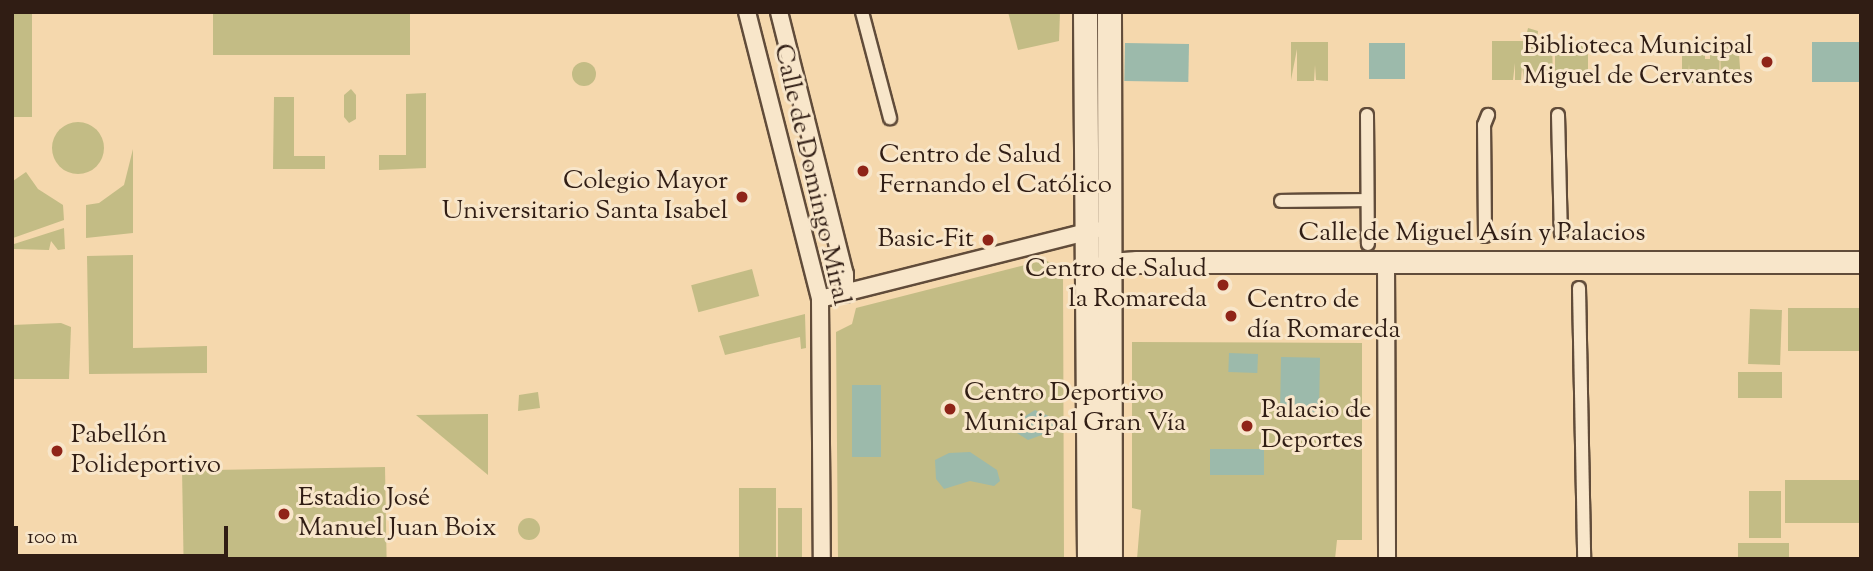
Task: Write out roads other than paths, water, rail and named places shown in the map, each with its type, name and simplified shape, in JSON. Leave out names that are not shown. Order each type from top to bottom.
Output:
[{"type":"main road","points":[[1085,12],[1089,559]]},
{"type":"main road","points":[[1109,12],[1110,559]]},
{"type":"street","name":"Calle de Domingo Miral","points":[[747,12],[820,299],[822,559]]},
{"type":"street","points":[[862,12],[890,118]]},
{"type":"street","name":"Calle de Domingo Miral","points":[[783,13],[845,274],[845,294]]},
{"type":"street","points":[[1367,115],[1368,244]]},
{"type":"street","points":[[1485,236],[1484,125],[1488,115]]},
{"type":"street","points":[[1558,115],[1561,234]]},
{"type":"street","points":[[1282,201],[1367,200]]},
{"type":"street","points":[[820,299],[1087,236],[1109,217]]},
{"type":"street","points":[[1386,261],[1387,559]]},
{"type":"street","name":"Calle de Miguel Asín y Palacios","points":[[1087,276],[1109,264],[1386,261],[1861,262]]},
{"type":"street","points":[[1579,288],[1584,559]]},
{"type":"place","name":"Biblioteca Municipal Miguel de Cervantes","points":[[1767,62]]},
{"type":"place","name":"Centro de Salud Fernando el Católico","points":[[863,171]]},
{"type":"place","name":"Colegio Mayor Universitario Santa Isabel","points":[[742,197]]},
{"type":"place","name":"Basic-Fit","points":[[988,240]]},
{"type":"place","name":"Centro de Salud la Romareda","points":[[1223,285]]},
{"type":"place","name":"Centro de día Romareda","points":[[1231,316]]},
{"type":"place","name":"Centro Deportivo Municipal Gran Vía","points":[[950,409]]},
{"type":"place","name":"Palacio de Deportes","points":[[1247,426]]},
{"type":"place","name":"Pabellón Polideportivo","points":[[57,451]]},
{"type":"place","name":"Estadio José Manuel Juan Boix","points":[[284,514]]}]
